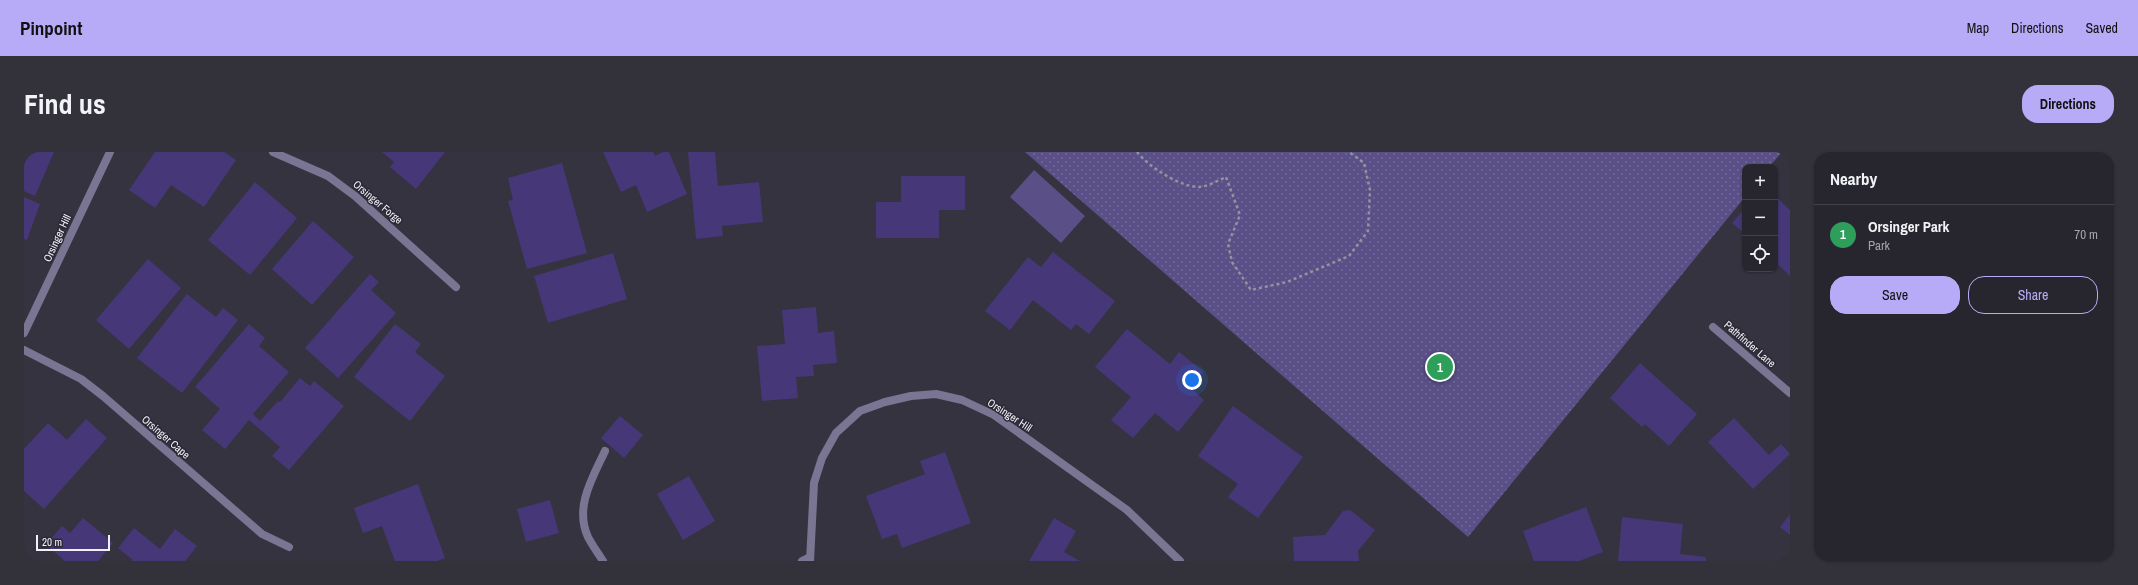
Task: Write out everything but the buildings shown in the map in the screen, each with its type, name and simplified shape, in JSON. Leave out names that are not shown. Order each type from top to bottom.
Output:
[{"type":"street","name":"Orsinger Hill","points":[[24,333],[110,152]]},
{"type":"street","name":"Orsinger Forge","points":[[273,152],[328,176],[355,196],[456,287]]},
{"type":"street","name":"Pathfinder Lane","points":[[1713,327],[1790,393]]},
{"type":"street","name":"Orsinger Cape","points":[[24,350],[81,379],[103,396],[262,534],[289,547]]},
{"type":"street","name":"Orsinger Hill","points":[[810,559],[814,483],[822,458],[836,433],[860,411],[885,402],[911,396],[936,394],[962,400],[994,415],[1127,510],[1180,561]]},
{"type":"street","points":[[602,561],[587,536],[584,516],[585,494],[605,451]]},
{"type":"street","points":[[802,561],[810,559]]},
{"type":"path","points":[[1137,152],[1145,162],[1179,182],[1200,187],[1226,176],[1240,215],[1228,244],[1232,262],[1251,290],[1286,282],[1349,256],[1368,231],[1370,190],[1364,163],[1349,152]]},
{"type":"shaded area","points":[[1025,152],[1782,152],[1772,164],[1742,164],[1742,201],[1468,537]]},
{"type":"shaded area","points":[[1034,170],[1085,216],[1061,243],[1010,197]]},
{"type":"place","name":"Orsinger Park","points":[[1440,367]]}]
